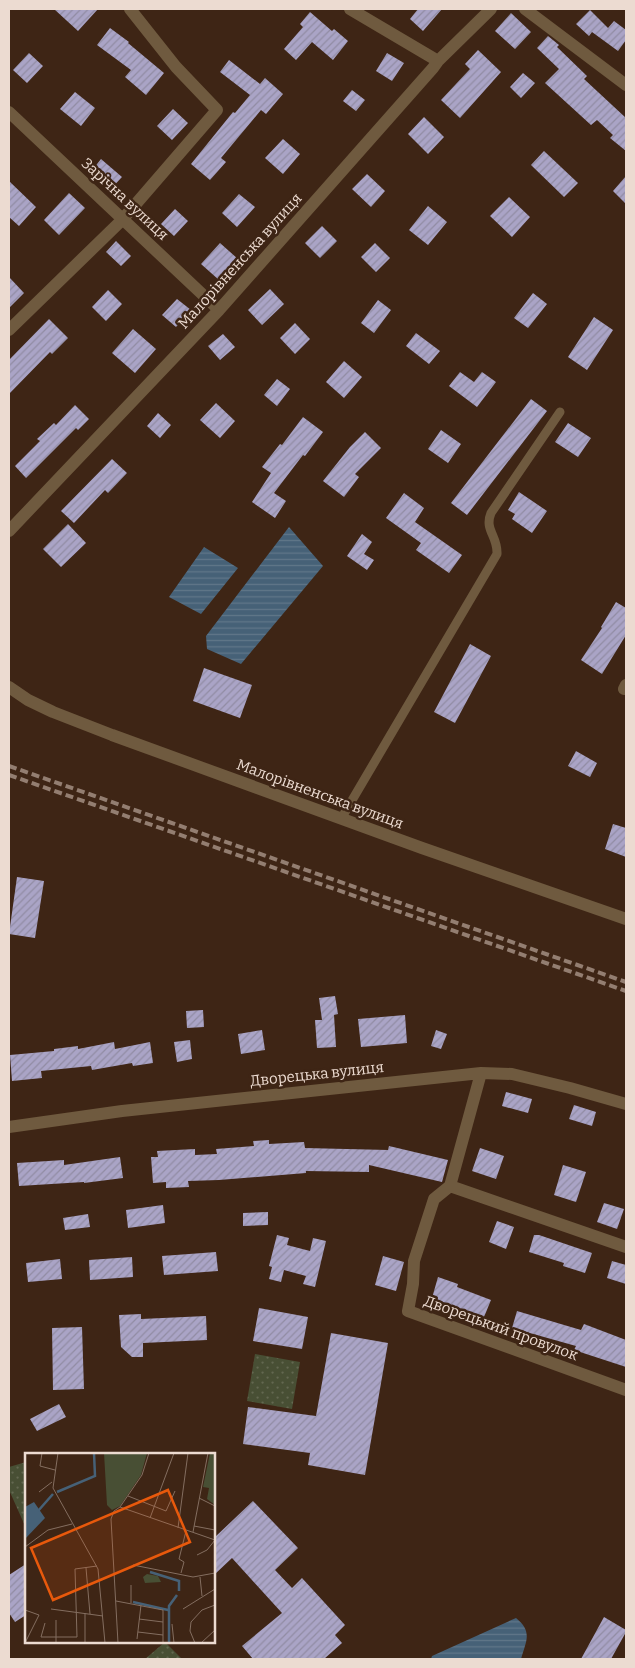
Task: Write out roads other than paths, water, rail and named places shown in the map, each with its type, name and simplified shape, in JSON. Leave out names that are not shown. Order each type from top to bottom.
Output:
[{"type":"street","points":[[9,330],[122,220],[217,110],[176,67],[130,9]]},
{"type":"street","points":[[350,9],[438,61]]},
{"type":"street","name":"Малорівненська вулиця","points":[[9,531],[219,310],[438,61],[491,9]]},
{"type":"street","points":[[525,9],[626,85]]},
{"type":"street","name":"Зарічна вулиця","points":[[9,112],[219,310]]},
{"type":"street","name":"Малорівненська вулиця","points":[[9,687],[28,700],[53,712],[112,735],[341,819],[626,919]]},
{"type":"street","name":"Дворецька вулиця","points":[[9,1128],[122,1111],[481,1073],[512,1074],[626,1104]]},
{"type":"street","name":"Дворецький провулок","points":[[481,1073],[450,1186],[434,1199],[414,1261],[413,1284],[408,1311],[626,1390]]},
{"type":"street","points":[[450,1186],[626,1247]]},
{"type":"lane","points":[[341,819],[497,554],[498,544],[489,528],[488,520],[491,513],[560,412]]},
{"type":"water","points":[[289,527],[323,566],[241,664],[207,649],[206,636]]},
{"type":"water","points":[[204,547],[238,568],[201,614],[169,597]]},
{"type":"water","points":[[516,1618],[525,1628],[527,1637],[521,1659],[431,1659],[432,1656]]},
{"type":"railway","points":[[9,766],[626,982]]},
{"type":"railway","points":[[9,775],[626,991]]}]
